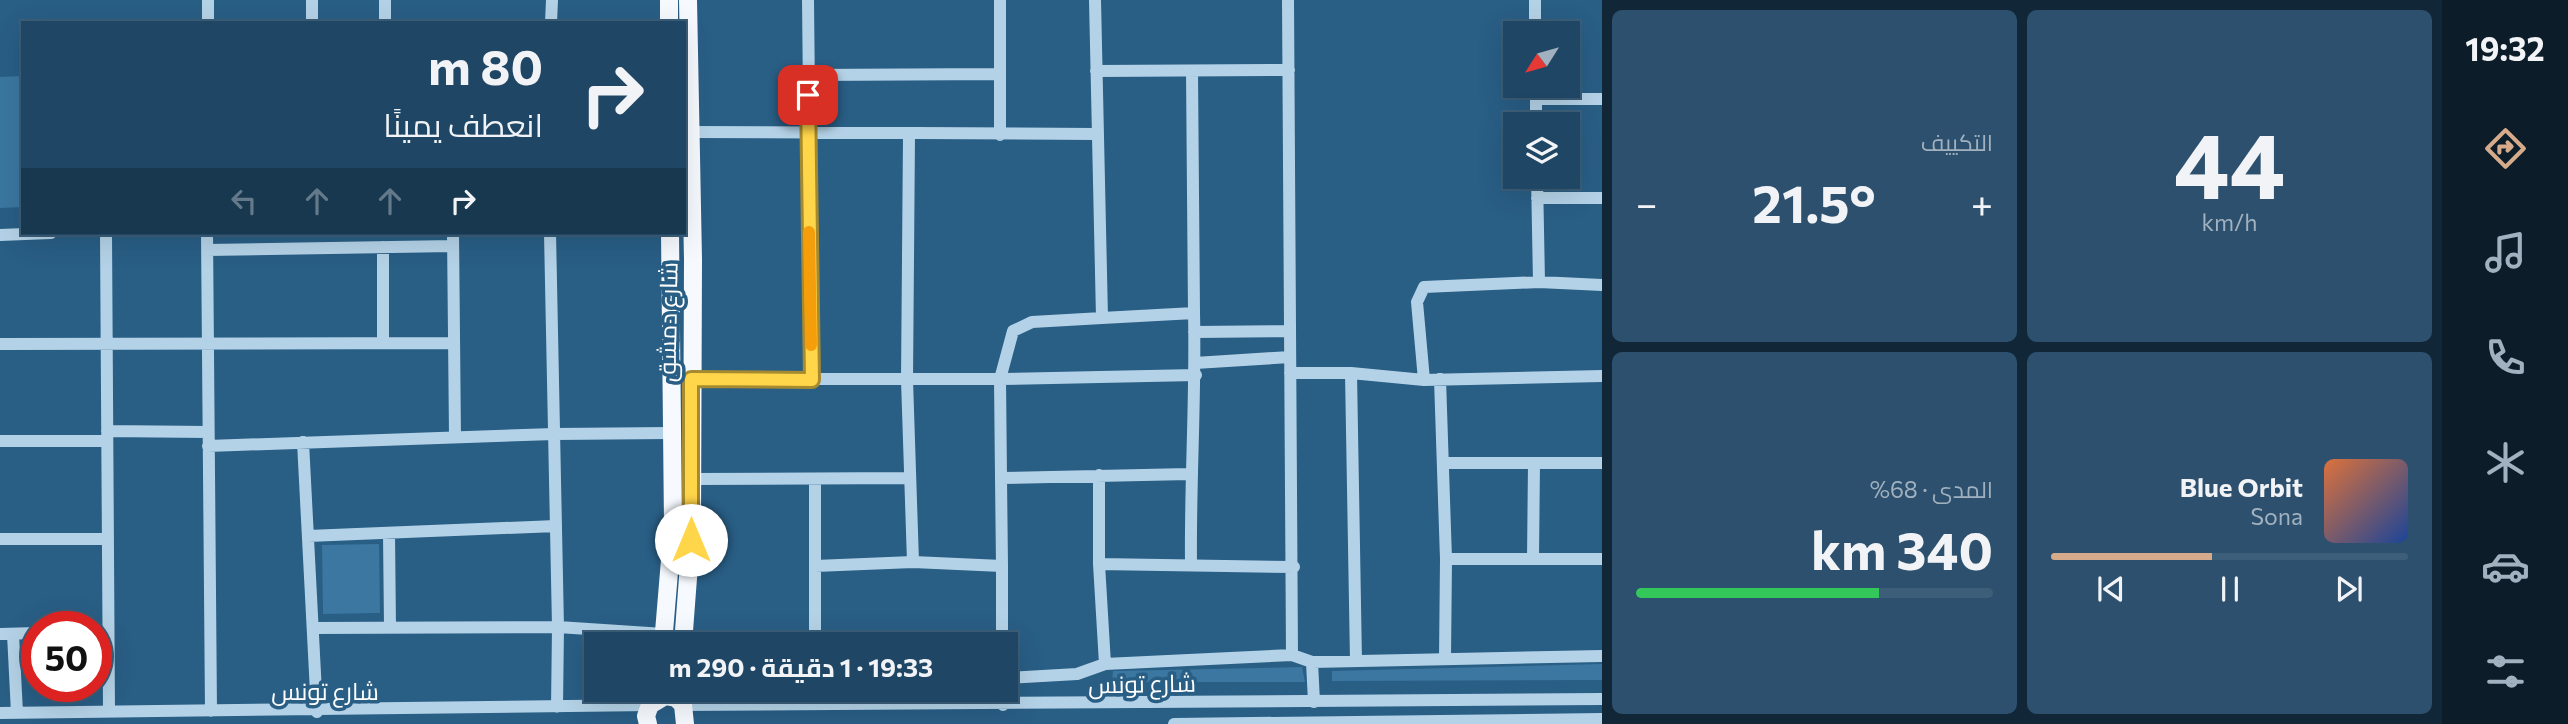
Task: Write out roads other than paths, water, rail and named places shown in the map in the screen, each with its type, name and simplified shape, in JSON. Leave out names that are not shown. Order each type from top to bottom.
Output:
[{"type":"main road","points":[[669,0],[669,21]]},
{"type":"main road","name":"شارع دمشق","points":[[684,632],[691,554],[688,0]]},
{"type":"main road","name":"شارع دمشق","points":[[664,632],[673,534],[670,235]]},
{"type":"main road","points":[[648,724],[653,702]]},
{"type":"main road","points":[[680,702],[685,724]]},
{"type":"street","points":[[208,0],[208,21]]},
{"type":"street","points":[[312,0],[312,21]]},
{"type":"street","points":[[385,0],[385,21]]},
{"type":"street","points":[[551,21],[552,0]]},
{"type":"street","points":[[808,0],[812,380]]},
{"type":"street","points":[[1000,0],[1000,135]]},
{"type":"street","points":[[1095,0],[1102,318]]},
{"type":"street","points":[[1288,0],[1294,567],[1292,655]]},
{"type":"street","points":[[1535,0],[1535,21]]},
{"type":"street","points":[[1096,71],[1289,70]]},
{"type":"street","points":[[1191,564],[1189,474],[1196,369],[1192,71]]},
{"type":"street","points":[[809,75],[1000,74]]},
{"type":"street","points":[[1580,97],[1602,99]]},
{"type":"street","points":[[689,132],[1097,134]]},
{"type":"street","points":[[909,135],[907,380],[913,562]]},
{"type":"street","points":[[1537,189],[1539,282]]},
{"type":"street","points":[[1537,198],[1602,198]]},
{"type":"street","points":[[0,235],[21,234]]},
{"type":"street","points":[[103,611],[108,539],[106,235]]},
{"type":"street","points":[[206,235],[211,711]]},
{"type":"street","points":[[550,235],[558,627],[556,707]]},
{"type":"street","points":[[206,250],[383,247],[453,239],[455,437]]},
{"type":"street","points":[[383,247],[383,343]]},
{"type":"street","points":[[1424,380],[1417,302],[1424,286],[1539,282],[1602,285]]},
{"type":"street","points":[[1002,632],[1000,379],[1013,331],[1021,325],[1194,313]]},
{"type":"street","points":[[1194,332],[1290,331]]},
{"type":"street","points":[[0,344],[454,343]]},
{"type":"street","points":[[691,379],[1000,379],[1196,369],[1290,357]]},
{"type":"street","points":[[1290,373],[1351,373],[1424,380],[1602,376]]},
{"type":"street","points":[[1351,373],[1356,661]]},
{"type":"street","points":[[1440,379],[1446,559],[1445,659]]},
{"type":"street","points":[[0,441],[208,432]]},
{"type":"street","points":[[208,446],[554,434],[670,433]]},
{"type":"street","points":[[303,442],[317,712]]},
{"type":"street","points":[[1444,463],[1602,463]]},
{"type":"street","points":[[1533,559],[1534,463]]},
{"type":"street","points":[[1001,478],[1189,474]]},
{"type":"street","points":[[1099,475],[1099,564],[1105,664]]},
{"type":"street","points":[[691,479],[910,478]]},
{"type":"street","points":[[815,480],[815,632]]},
{"type":"street","points":[[308,536],[556,526]]},
{"type":"street","points":[[389,533],[390,628]]},
{"type":"street","points":[[0,539],[108,539]]},
{"type":"street","points":[[1446,559],[1602,559]]},
{"type":"street","points":[[815,566],[913,562],[1002,566]]},
{"type":"street","points":[[1099,564],[1294,567]]},
{"type":"street","points":[[313,628],[558,627],[602,632]]},
{"type":"street","points":[[7,634],[17,713]]},
{"type":"street","points":[[1018,677],[1077,674],[1105,664],[1292,655],[1311,662],[1602,656]]},
{"type":"street","points":[[1311,662],[1314,702]]},
{"type":"street","name":"شارع تونس","points":[[864,702],[1003,705],[1602,699]]},
{"type":"street","points":[[1434,721],[1435,701]]},
{"type":"street","points":[[107,702],[108,712]]},
{"type":"street","name":"شارع تونس","points":[[0,713],[90,718],[108,712],[317,712],[556,707],[610,702]]},
{"type":"street","name":"شارع تونس","points":[[1174,724],[1602,719]]}]
